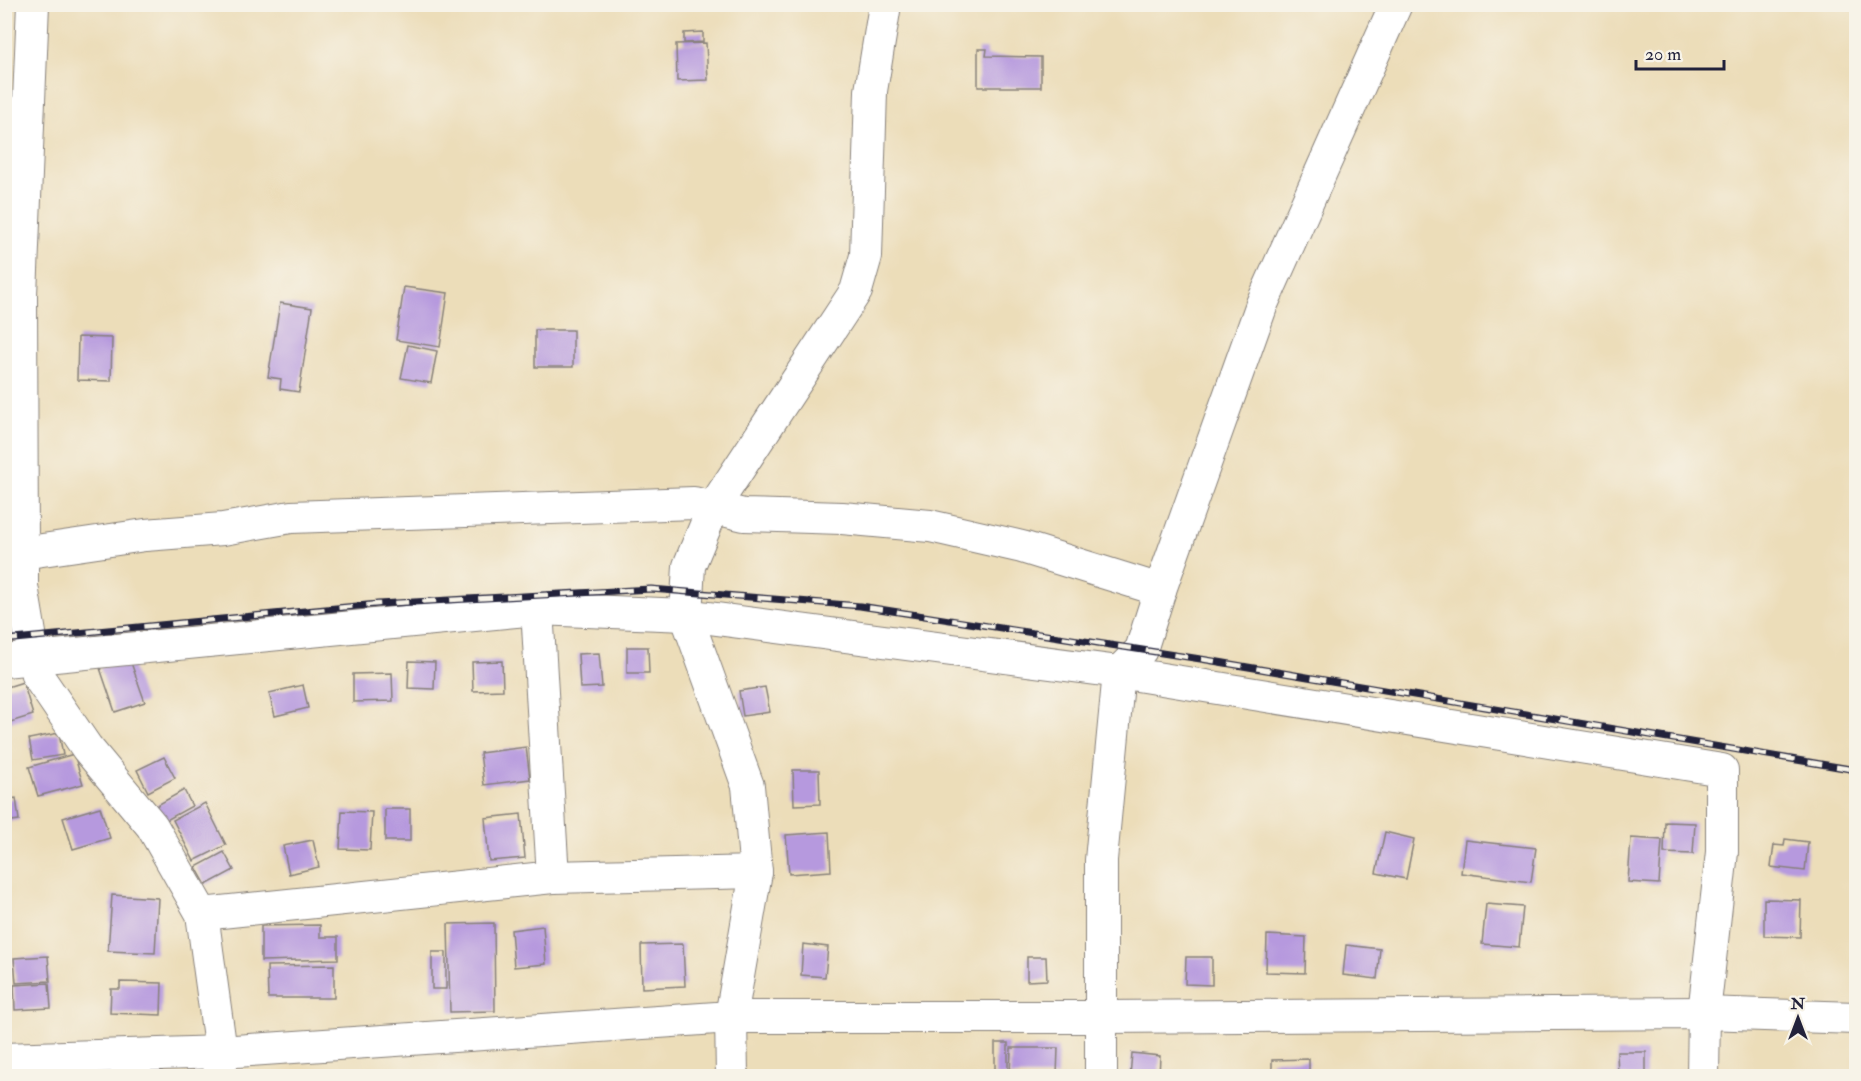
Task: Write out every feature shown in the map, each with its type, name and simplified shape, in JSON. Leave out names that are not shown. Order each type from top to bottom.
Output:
[{"type":"street","points":[[19,660],[22,586],[16,543],[21,296],[33,4]]},
{"type":"street","points":[[732,1077],[731,1017],[756,872],[748,786],[686,615],[688,566],[713,508],[856,291],[866,256],[871,91],[884,11],[883,4]]},
{"type":"street","points":[[1101,1077],[1101,860],[1119,672],[1141,650],[1160,590],[1262,304],[1396,4]]},
{"type":"street","points":[[16,543],[223,529],[291,517],[694,503],[744,515],[842,518],[930,526],[1022,547],[1160,590]]},
{"type":"street","points":[[19,660],[537,609],[686,615],[1119,672],[1722,770],[1722,852],[1704,1013],[1702,1077]]},
{"type":"street","points":[[537,609],[553,877]]},
{"type":"street","points":[[19,660],[37,675],[87,748],[152,826],[202,914],[220,1064]]},
{"type":"street","points":[[202,914],[553,877],[756,872]]},
{"type":"street","points":[[4,1059],[220,1064],[731,1017],[1704,1013],[1857,1018]]},
{"type":"building","points":[[703,32],[703,42],[684,43],[684,33]]},
{"type":"building","points":[[706,43],[708,80],[677,81],[676,44]]},
{"type":"building","points":[[978,49],[987,49],[986,56],[1041,57],[1041,87],[978,87]]},
{"type":"building","points":[[404,287],[448,293],[440,347],[396,340]]},
{"type":"building","points":[[280,303],[312,308],[299,392],[280,389],[281,379],[268,377]]},
{"type":"building","points":[[535,330],[573,330],[573,367],[535,367]]},
{"type":"building","points":[[78,337],[112,338],[111,381],[77,380]]},
{"type":"building","points":[[408,345],[437,351],[431,383],[401,378]]},
{"type":"building","points":[[627,647],[648,647],[649,673],[627,673]]},
{"type":"building","points":[[599,653],[602,687],[580,688],[578,654]]},
{"type":"building","points":[[129,657],[145,702],[115,712],[100,668]]},
{"type":"building","points":[[409,661],[435,662],[434,689],[408,688]]},
{"type":"building","points":[[502,661],[503,690],[473,691],[472,662]]},
{"type":"building","points":[[392,673],[393,701],[353,702],[353,674]]},
{"type":"building","points":[[23,682],[33,715],[4,724],[4,688]]},
{"type":"building","points":[[303,685],[308,708],[275,716],[269,693]]},
{"type":"building","points":[[765,687],[770,712],[743,716],[739,691]]},
{"type":"building","points":[[59,733],[63,755],[33,760],[29,739]]},
{"type":"building","points":[[526,747],[530,779],[484,785],[480,753]]},
{"type":"building","points":[[74,754],[83,784],[38,796],[29,767]]},
{"type":"building","points":[[164,757],[175,778],[148,792],[137,770]]},
{"type":"building","points":[[793,770],[819,770],[820,804],[794,805]]},
{"type":"building","points":[[184,790],[192,806],[163,822],[154,807]]},
{"type":"building","points":[[16,798],[19,820],[4,822],[4,800]]},
{"type":"building","points":[[205,803],[226,845],[194,861],[173,820]]},
{"type":"building","points":[[100,807],[110,838],[73,849],[63,818]]},
{"type":"building","points":[[385,809],[410,809],[410,841],[385,841]]},
{"type":"building","points":[[342,811],[372,812],[370,850],[340,849]]},
{"type":"building","points":[[521,814],[525,858],[489,861],[485,818]]},
{"type":"building","points":[[1665,822],[1695,823],[1693,854],[1664,853]]},
{"type":"building","points":[[829,832],[831,871],[789,874],[786,835]]},
{"type":"building","points":[[1385,832],[1414,839],[1406,879],[1376,873]]},
{"type":"building","points":[[1631,838],[1662,840],[1659,884],[1628,882]]},
{"type":"building","points":[[1785,839],[1808,842],[1805,871],[1771,867],[1774,845],[1784,846]]},
{"type":"building","points":[[313,840],[319,867],[289,874],[283,846]]},
{"type":"building","points":[[1465,840],[1536,848],[1531,882],[1461,873]]},
{"type":"building","points":[[224,852],[234,870],[206,885],[196,867]]},
{"type":"building","points":[[112,895],[158,898],[155,953],[108,951]]},
{"type":"building","points":[[1764,899],[1801,900],[1800,937],[1764,936]]},
{"type":"building","points":[[1486,904],[1523,907],[1519,947],[1482,944]]},
{"type":"building","points":[[494,923],[495,1011],[450,1012],[448,924]]},
{"type":"building","points":[[320,925],[320,937],[338,937],[338,959],[261,961],[261,926]]},
{"type":"building","points":[[543,926],[546,964],[514,967],[511,930]]},
{"type":"building","points":[[1267,935],[1306,937],[1305,973],[1266,972]]},
{"type":"building","points":[[683,944],[685,986],[642,988],[641,945]]},
{"type":"building","points":[[803,944],[828,947],[825,977],[801,975]]},
{"type":"building","points":[[1346,945],[1380,949],[1377,979],[1343,975]]},
{"type":"building","points":[[432,952],[446,952],[446,989],[432,989]]},
{"type":"building","points":[[48,956],[50,981],[16,983],[14,958]]},
{"type":"building","points":[[1027,957],[1046,957],[1047,980],[1027,981]]},
{"type":"building","points":[[1186,957],[1212,957],[1212,985],[1185,984]]},
{"type":"building","points":[[334,965],[334,998],[268,998],[267,966]]},
{"type":"building","points":[[120,982],[162,983],[161,1015],[110,1013],[111,989],[120,989]]},
{"type":"building","points":[[49,983],[51,1008],[15,1010],[14,985]]},
{"type":"building","points":[[995,1043],[1008,1043],[1008,1076],[995,1076]]},
{"type":"building","points":[[1011,1048],[1058,1048],[1057,1076],[1010,1076]]},
{"type":"building","points":[[1617,1052],[1646,1052],[1646,1076],[1618,1076]]},
{"type":"building","points":[[1132,1053],[1160,1056],[1159,1076],[1130,1076]]},
{"type":"building","points":[[1309,1059],[1309,1076],[1272,1076],[1272,1060]]},
{"type":"railway","points":[[4,640],[378,604],[651,589],[860,606],[1207,660],[1856,770]]}]
